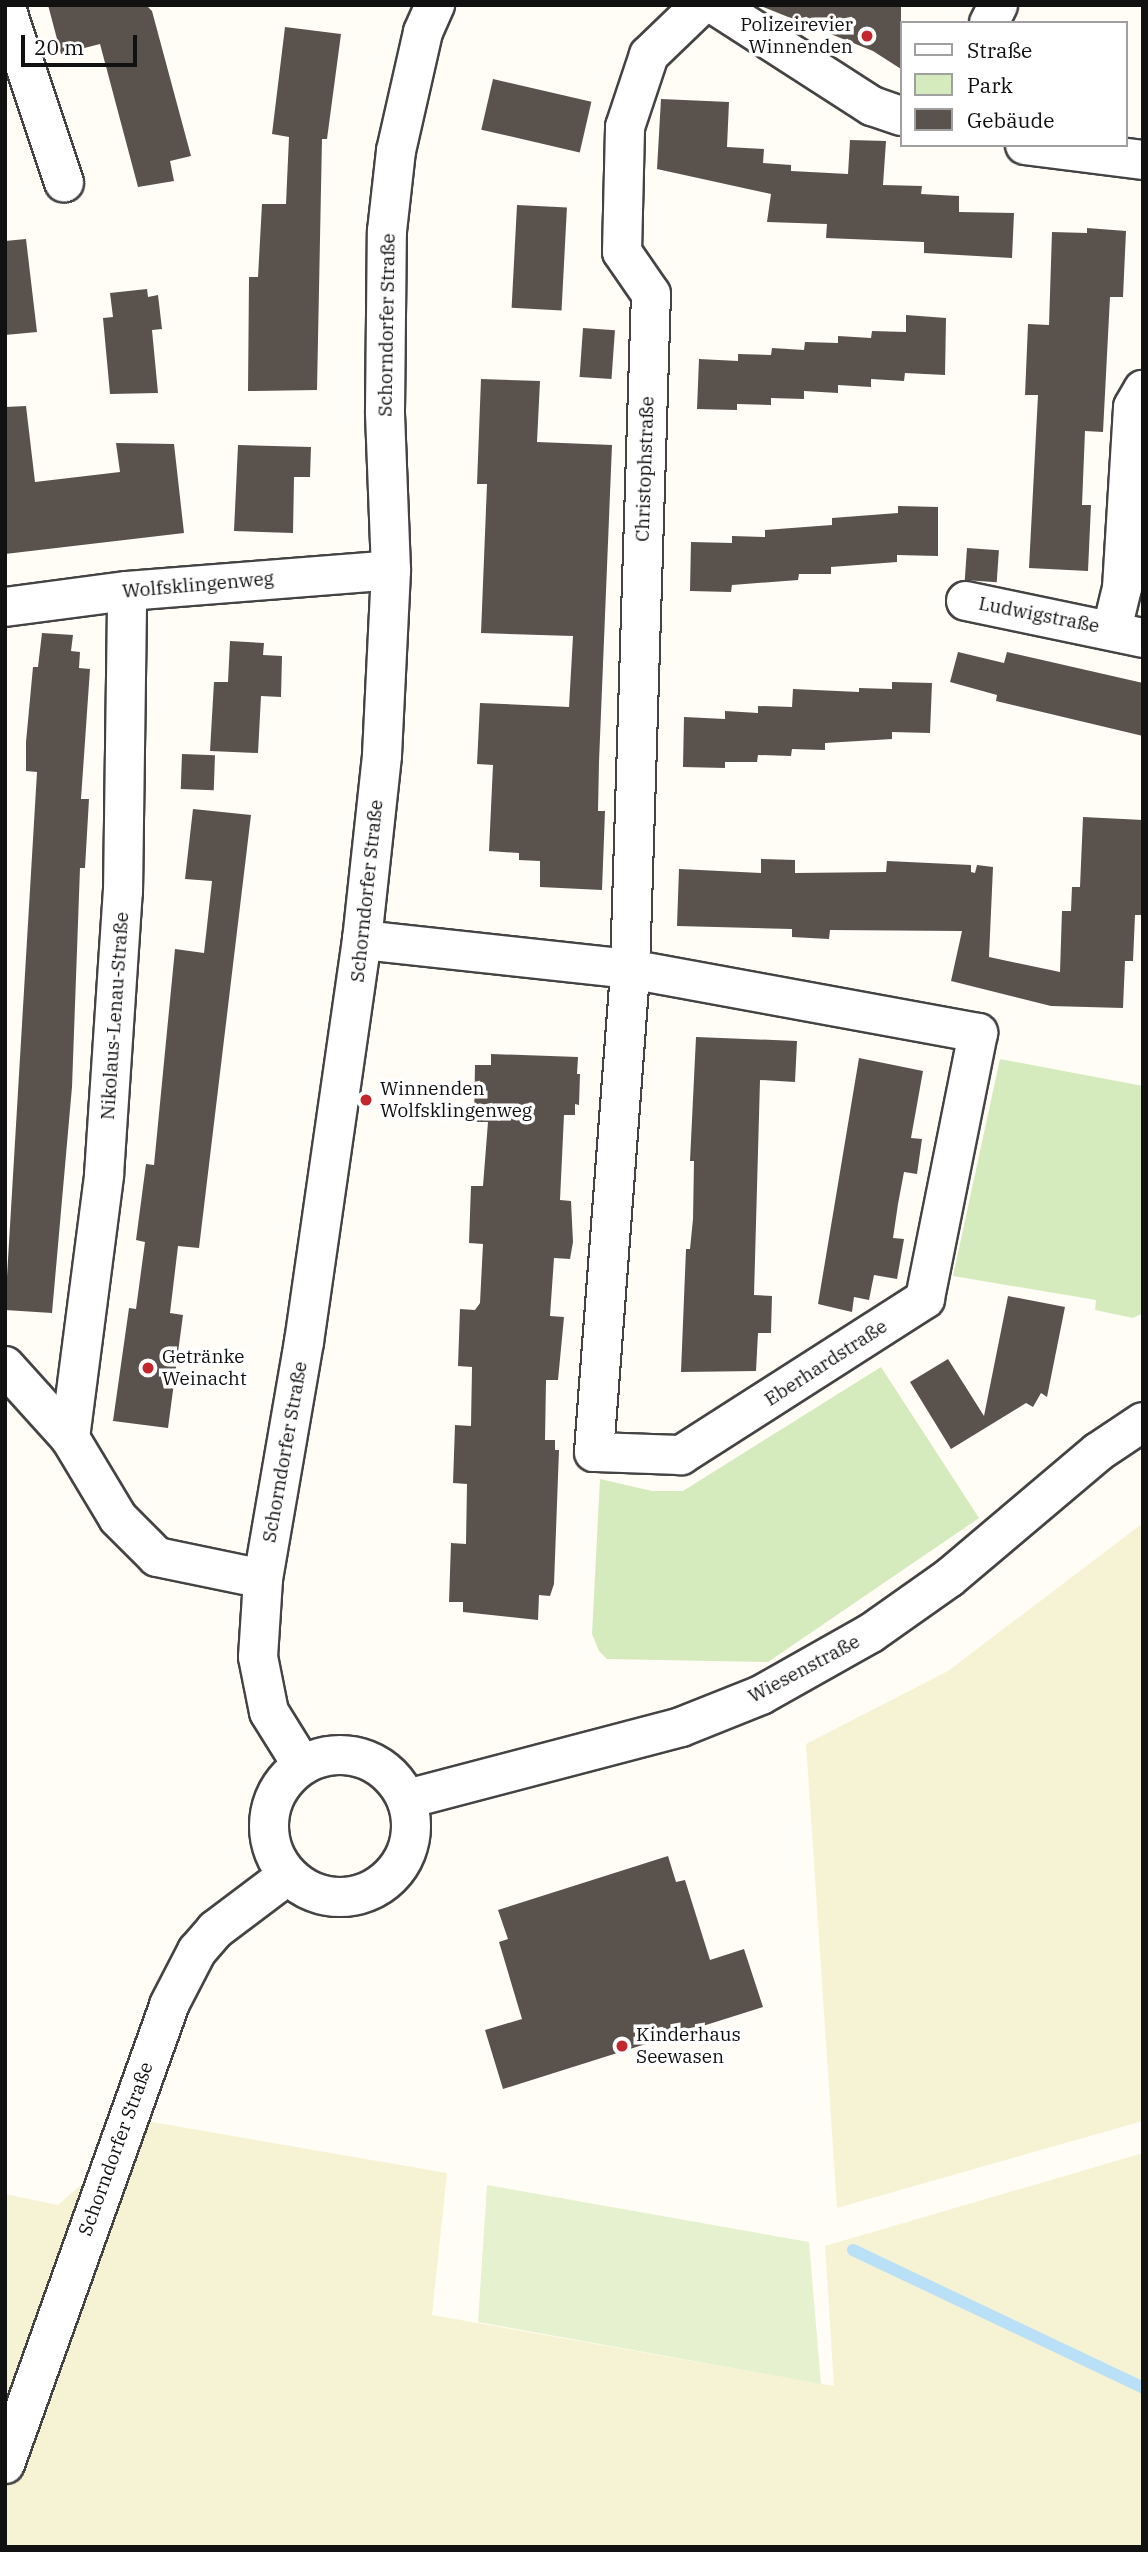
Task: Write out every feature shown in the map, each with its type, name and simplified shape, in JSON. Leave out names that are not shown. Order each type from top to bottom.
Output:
[{"type":"street","points":[[5,5],[64,182]]},
{"type":"street","name":"Christophstraße","points":[[630,969],[651,294],[622,252],[625,127],[649,55],[701,5]]},
{"type":"street","points":[[715,5],[872,106],[900,116]]},
{"type":"street","points":[[990,21],[998,5]]},
{"type":"street","name":"Schorndorfer Straße","points":[[302,1765],[269,1712],[258,1657],[263,1579],[304,1342],[362,940],[382,755],[391,570],[385,411],[387,231],[396,151],[429,14]]},
{"type":"street","points":[[1041,147],[1143,160]]},
{"type":"street","name":"Ludwigstraße","points":[[966,601],[1127,634],[1122,588],[1133,407],[1143,390]]},
{"type":"street","name":"Wolfsklingenweg","points":[[5,607],[127,591],[391,570]]},
{"type":"street","name":"Nikolaus-Lenau-Straße","points":[[70,1438],[91,1296],[110,1094],[123,892],[127,591]]},
{"type":"street","name":"Eberhardstraße","points":[[362,940],[630,969],[978,1033],[925,1299],[681,1455],[594,1452],[630,969]]},
{"type":"street","points":[[5,1366],[70,1438],[118,1518],[157,1557],[263,1579]]},
{"type":"street","name":"Wiesenstraße","points":[[407,1799],[681,1727],[761,1695],[871,1633],[949,1578],[1098,1452],[1143,1422]]},
{"type":"street","points":[[330,1755],[362,1758],[388,1773],[407,1799],[411,1828],[406,1849],[383,1885],[344,1899],[308,1889],[288,1875],[273,1849],[272,1805],[287,1779],[302,1765],[330,1755]]},
{"type":"street","name":"Schorndorfer Straße","points":[[5,2464],[169,2005],[197,1951],[215,1930],[288,1875]]},
{"type":"shaded area","points":[[1143,1523],[1143,2121],[837,2208],[806,1744],[948,1671]]},
{"type":"shaded area","points":[[152,2122],[447,2173],[432,2315],[834,2386],[825,2246],[1143,2153],[1143,2547],[5,2547],[5,2194],[58,2205]]},
{"type":"green space","points":[[1000,1059],[1143,1086],[1143,1313],[1133,1318],[1095,1310],[1096,1300],[953,1276]]},
{"type":"green space","points":[[881,1367],[979,1518],[768,1662],[607,1659],[599,1651],[592,1634],[600,1479],[652,1491],[683,1491]]},
{"type":"green space","points":[[487,2185],[809,2242],[821,2384],[478,2322]]},
{"type":"building","points":[[48,5],[146,5],[152,11],[191,156],[170,161],[174,181],[138,187],[100,44],[61,54]]},
{"type":"building","name":"Polizeirevier Winnenden","points":[[758,5],[901,5],[900,68],[873,51]]},
{"type":"building","points":[[285,27],[341,34],[327,139],[322,139],[317,390],[248,391],[249,277],[258,277],[262,204],[286,204],[289,137],[272,134]]},
{"type":"building","points":[[493,79],[591,102],[580,152],[481,130]]},
{"type":"building","points":[[661,99],[729,102],[727,147],[764,149],[763,163],[791,165],[791,171],[848,174],[850,140],[886,141],[883,185],[922,186],[921,194],[959,196],[959,212],[1014,213],[1012,258],[924,253],[924,242],[826,238],[827,224],[767,222],[771,194],[657,169]]},
{"type":"building","points":[[517,205],[567,208],[562,310],[512,308]]},
{"type":"building","points":[[1087,228],[1126,231],[1123,297],[1110,297],[1103,432],[1085,431],[1082,505],[1091,505],[1088,571],[1029,568],[1038,395],[1025,395],[1028,324],[1049,325],[1052,232],[1087,233]]},
{"type":"building","points":[[26,239],[37,332],[5,335],[5,241]]},
{"type":"building","points":[[147,289],[148,297],[158,295],[162,329],[152,330],[158,393],[110,394],[103,318],[113,317],[110,293]]},
{"type":"building","points":[[906,315],[946,318],[945,375],[905,373],[904,381],[871,379],[871,387],[838,385],[838,393],[804,391],[804,399],[771,398],[771,405],[737,404],[737,410],[697,409],[699,359],[738,361],[738,354],[771,355],[772,348],[804,350],[805,342],[838,343],[838,336],[871,338],[872,331],[906,332]]},
{"type":"building","points":[[583,328],[615,330],[612,379],[580,377]]},
{"type":"building","points":[[481,379],[540,381],[537,442],[612,445],[599,762],[598,811],[605,811],[602,890],[540,887],[540,861],[519,860],[519,853],[489,851],[493,765],[477,764],[480,703],[569,707],[573,636],[481,633],[487,484],[477,484]]},
{"type":"building","points":[[26,406],[35,482],[120,472],[116,443],[174,444],[184,533],[5,554],[5,407]]},
{"type":"building","points":[[238,445],[311,447],[310,477],[294,477],[293,533],[234,531]]},
{"type":"building","points":[[898,506],[938,507],[938,556],[897,555],[897,562],[831,567],[831,574],[799,574],[798,580],[732,585],[731,592],[690,591],[691,542],[732,543],[732,536],[765,537],[765,530],[832,525],[832,518],[898,513]]},
{"type":"building","points":[[967,548],[999,550],[997,582],[965,580]]},
{"type":"building","points":[[42,633],[73,635],[71,651],[80,652],[79,668],[90,669],[81,799],[89,799],[85,868],[80,868],[72,1087],[52,1313],[5,1310],[37,772],[26,771],[26,742],[33,667],[38,667]]},
{"type":"building","points":[[230,641],[264,643],[263,655],[282,656],[281,697],[261,696],[258,753],[210,751],[214,682],[228,682]]},
{"type":"building","points":[[958,652],[1004,663],[1007,652],[1143,683],[1143,736],[996,701],[997,695],[950,682]]},
{"type":"building","points":[[892,682],[932,683],[930,733],[892,732],[892,739],[825,743],[825,750],[792,749],[791,756],[758,755],[757,762],[725,762],[725,768],[683,767],[684,717],[725,719],[725,711],[758,713],[758,706],[792,707],[793,689],[859,692],[859,688],[892,689]]},
{"type":"building","points":[[182,754],[215,755],[214,790],[181,789]]},
{"type":"building","points":[[193,809],[251,815],[199,1248],[178,1246],[170,1313],[183,1315],[168,1428],[113,1421],[129,1308],[136,1309],[145,1242],[136,1240],[146,1164],[154,1165],[175,949],[204,953],[212,881],[185,879]]},
{"type":"building","points":[[1083,817],[1143,820],[1143,915],[1135,915],[1133,961],[1125,961],[1123,1008],[1051,1006],[951,981],[962,931],[830,930],[829,939],[792,937],[792,929],[677,926],[679,869],[761,873],[761,859],[795,860],[795,873],[886,872],[887,861],[971,865],[971,872],[975,873],[977,865],[993,867],[989,957],[1060,972],[1062,911],[1071,911],[1072,887],[1080,887]]},
{"type":"building","points":[[696,1037],[797,1041],[795,1082],[760,1080],[754,1295],[772,1296],[771,1333],[758,1333],[756,1371],[681,1372],[686,1249],[690,1249],[693,1219],[694,1161],[690,1161]]},
{"type":"building","points":[[491,1054],[578,1057],[577,1074],[580,1074],[579,1105],[575,1104],[575,1115],[564,1115],[560,1200],[571,1201],[573,1242],[570,1259],[554,1258],[550,1316],[564,1317],[558,1380],[546,1380],[545,1440],[555,1440],[555,1450],[559,1450],[554,1584],[550,1596],[539,1595],[538,1620],[463,1612],[463,1602],[449,1602],[451,1543],[466,1544],[467,1484],[453,1483],[455,1425],[471,1426],[472,1367],[458,1366],[460,1309],[475,1310],[480,1303],[483,1244],[469,1243],[471,1186],[483,1186],[488,1122],[474,1122],[475,1065],[491,1065]]},
{"type":"building","points":[[859,1058],[923,1071],[911,1138],[922,1139],[917,1174],[904,1172],[898,1204],[893,1238],[904,1239],[897,1279],[874,1275],[869,1300],[854,1297],[852,1312],[818,1304]]},
{"type":"building","points":[[1008,1296],[1065,1307],[1047,1397],[1041,1393],[1033,1407],[1026,1403],[951,1449],[910,1382],[948,1359],[984,1416]]},
{"type":"building","name":"Kinderhaus Seewasen","points":[[668,1856],[676,1882],[685,1880],[710,1960],[744,1949],[763,2007],[503,2089],[485,2030],[522,2019],[499,1942],[508,1939],[498,1910]]},
{"type":"waterway","points":[[853,2250],[1143,2388]]},
{"type":"place","name":"Polizeirevier Winnenden","points":[[867,36]]},
{"type":"place","name":"Winnenden Wolfsklingenweg","points":[[366,1100]]},
{"type":"place","name":"Getränke Weinacht","points":[[148,1368]]},
{"type":"place","name":"Kinderhaus Seewasen","points":[[622,2046]]}]
